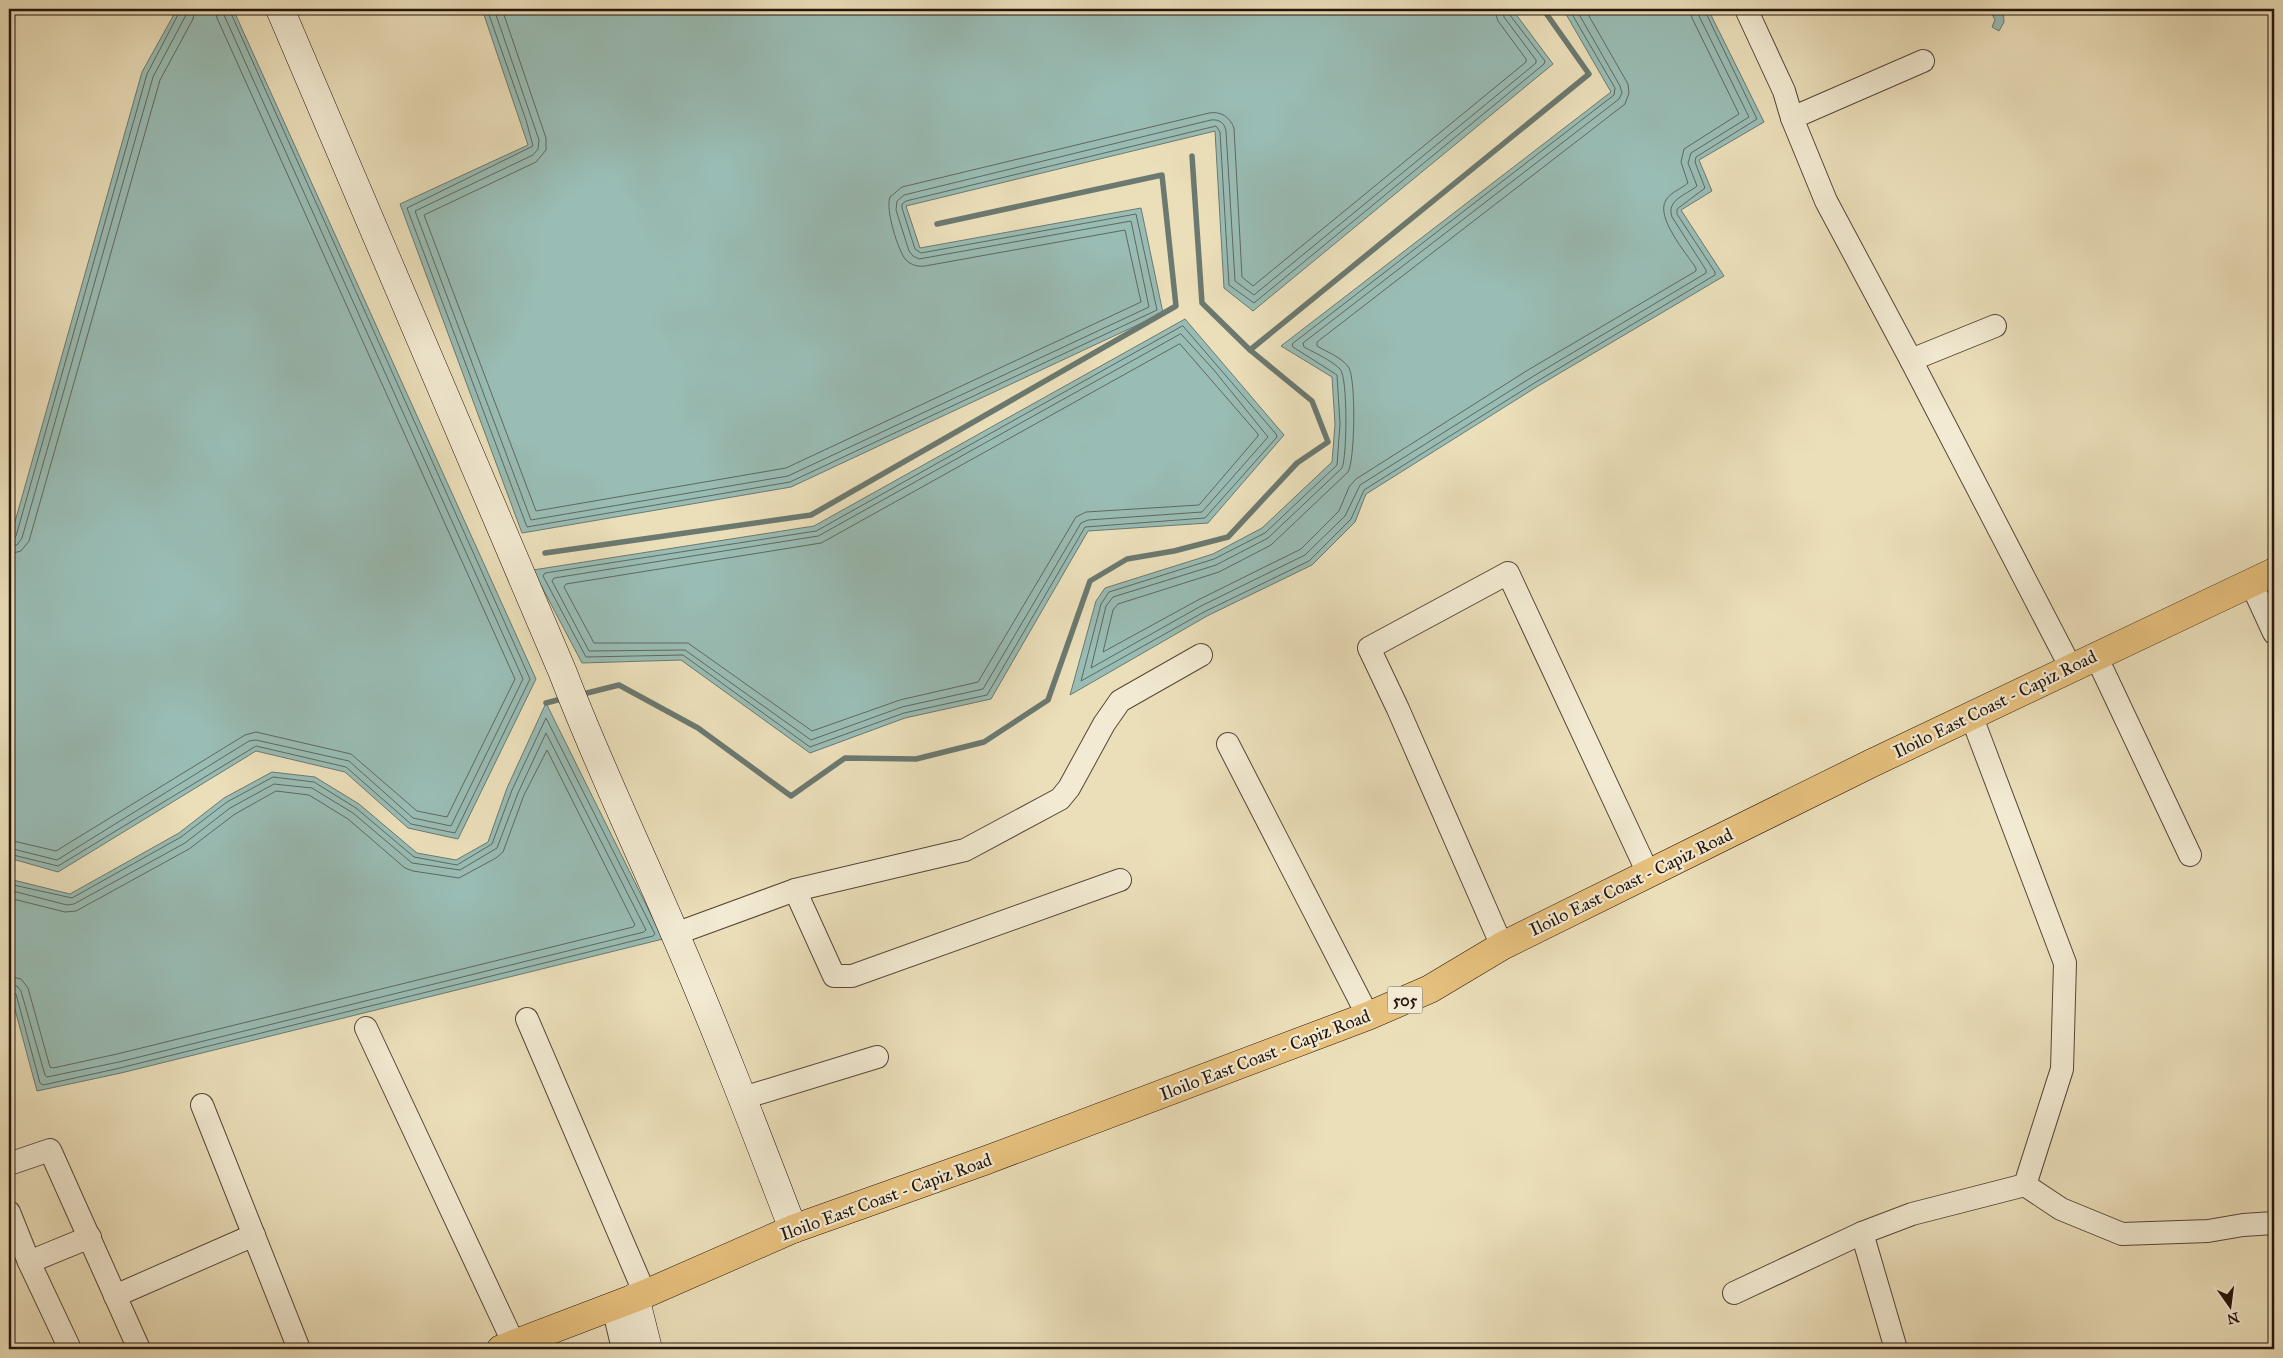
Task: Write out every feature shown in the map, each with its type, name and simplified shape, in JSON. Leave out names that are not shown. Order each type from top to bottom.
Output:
[{"type":"main road","points":[[280,9],[563,673],[586,734],[675,934],[743,1098],[792,1229]]},
{"type":"main road","name":"Iloilo East Coast - Capiz Road","points":[[508,1347],[631,1299],[792,1229],[984,1161],[1368,1016],[1430,989],[1502,946],[1648,873],[1970,715],[2263,577]]},
{"type":"main road","points":[[631,1299],[648,1349]]},
{"type":"street","points":[[1755,11],[1792,118],[1826,201],[2071,668]]},
{"type":"street","points":[[1792,118],[1923,61]]},
{"type":"street","points":[[1911,360],[1995,326]]},
{"type":"street","points":[[1502,946],[1398,709],[1369,648],[1508,573],[1648,873]]},
{"type":"street","points":[[2263,577],[2274,633]]},
{"type":"street","points":[[675,934],[795,890],[965,850],[1060,799],[1069,788],[1104,724],[1120,701],[1202,655]]},
{"type":"street","points":[[2096,656],[2190,855]]},
{"type":"street","points":[[1970,715],[2065,963],[2062,1069],[2025,1184]]},
{"type":"street","points":[[1228,744],[1368,1016]]},
{"type":"street","points":[[795,890],[834,976],[852,976],[1120,880]]},
{"type":"street","points":[[527,1018],[631,1299],[623,1349]]},
{"type":"street","points":[[366,1028],[508,1347]]},
{"type":"street","points":[[743,1098],[876,1057]]},
{"type":"street","points":[[202,1105],[299,1349]]},
{"type":"street","points":[[10,1158],[50,1150],[139,1349]]},
{"type":"street","points":[[1734,1293],[1862,1234],[1912,1214],[2025,1184],[2061,1209],[2122,1234],[2208,1231],[2243,1225],[2274,1223]]},
{"type":"street","points":[[9,1212],[29,1262],[70,1349]]},
{"type":"street","points":[[1862,1234],[1896,1349]]},
{"type":"street","points":[[115,1296],[254,1236]]},
{"type":"street","points":[[29,1262],[90,1237]]},
{"type":"water","points":[[177,9],[233,9],[536,679],[458,839],[408,828],[345,772],[256,751],[58,872],[9,858],[9,543],[142,72]]},
{"type":"water","points":[[482,9],[1512,9],[1553,64],[1253,311],[1224,288],[1215,131],[906,206],[920,248],[1141,208],[1163,313],[791,487],[522,533],[400,204],[528,145]]},
{"type":"water","points":[[1563,9],[1708,9],[1764,122],[1699,160],[1712,191],[1681,210],[1724,276],[1538,386],[1366,494],[1355,522],[1312,565],[1207,616],[1070,695],[1096,601],[1105,588],[1213,554],[1262,528],[1332,462],[1335,424],[1332,377],[1281,346],[1611,92]]},
{"type":"water","points":[[1989,9],[2003,9],[2004,22],[1999,31],[1992,27],[1995,20]]},
{"type":"water","points":[[1185,319],[1284,435],[1208,523],[1088,531],[991,699],[905,718],[810,753],[681,660],[582,663],[533,570],[814,526]]},
{"type":"water","points":[[546,703],[663,939],[121,1073],[37,1091],[9,987],[9,879],[70,894],[179,833],[224,798],[272,772],[315,777],[359,804],[417,853],[456,860],[488,842],[507,788]]},
{"type":"waterway","points":[[579,695],[619,685],[698,728],[791,796],[845,758],[916,759],[984,742],[1048,700],[1090,581],[1127,559],[1174,551],[1228,537],[1297,463],[1328,442],[1312,401],[1250,350],[1589,74],[1543,9]]},
{"type":"waterway","points":[[1192,156],[1202,303],[1250,350]]},
{"type":"waterway","points":[[545,553],[811,515],[1176,306],[1162,175],[937,224]]},
{"type":"waterway","points":[[546,703],[565,698]]}]
